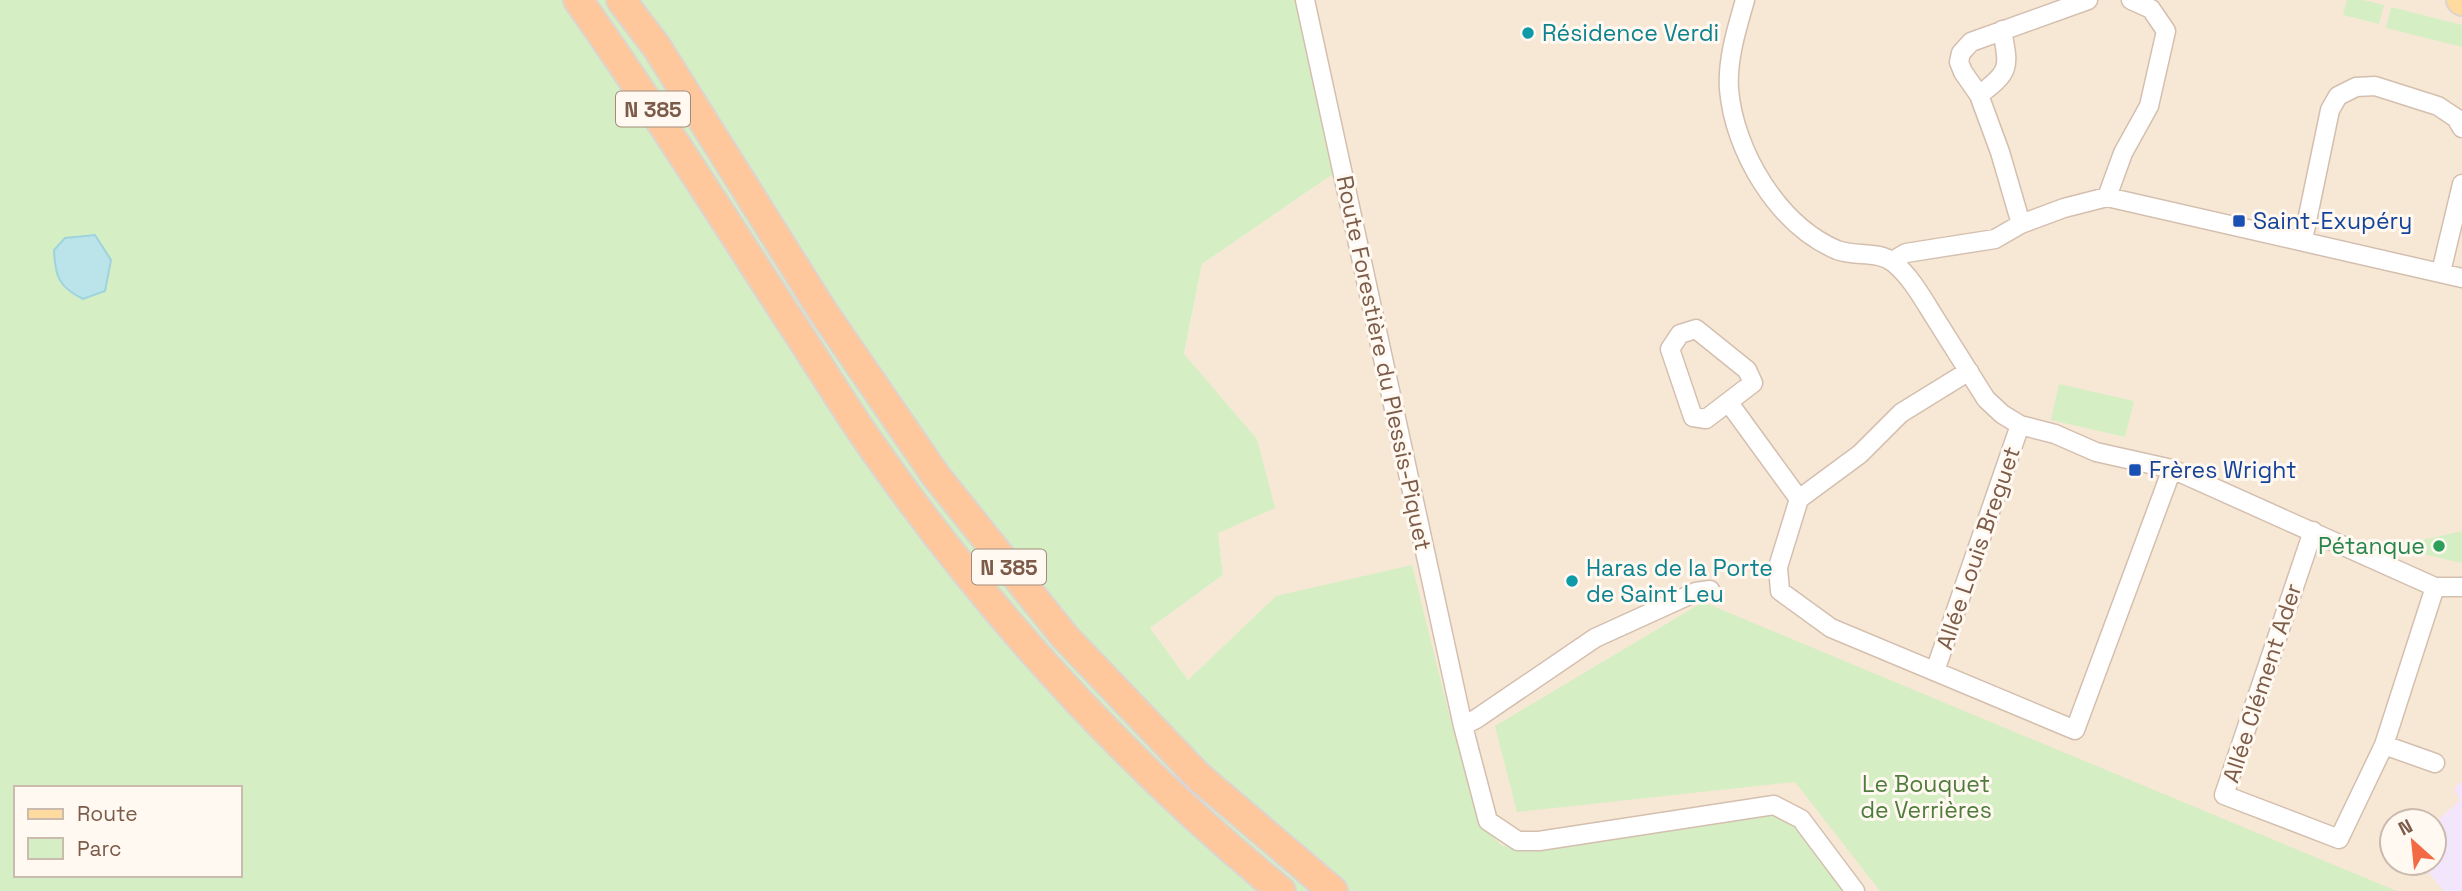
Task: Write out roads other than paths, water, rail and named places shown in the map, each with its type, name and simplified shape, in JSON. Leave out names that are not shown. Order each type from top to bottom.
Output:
[{"type":"highway","name":"N 385","points":[[578,0],[685,157],[870,444],[980,588],[1080,705],[1170,793],[1280,891]]},
{"type":"highway","name":"N 385","points":[[621,0],[656,46],[822,310],[936,476],[1048,616],[1116,692],[1199,777],[1333,891]]},
{"type":"highway","points":[[641,0],[652,17],[656,46]]},
{"type":"street","name":"Route Forestière du Plessis-Piquet","points":[[1305,0],[1463,726],[1488,821],[1518,841],[1539,841],[1774,806],[1801,819],[1855,891]]},
{"type":"street","points":[[1745,0],[1733,45],[1729,88],[1737,130],[1754,170],[1781,207],[1812,234],[1839,250],[1872,254],[1892,261],[1911,281],[1986,399],[2002,414],[2020,425],[2055,434],[2096,452],[2172,469],[2435,587],[2462,587]]},
{"type":"street","points":[[2021,224],[2000,152],[1979,94],[1959,62],[1961,53],[1971,42],[2088,0]]},
{"type":"street","points":[[2107,197],[2123,153],[2149,106],[2166,31],[2151,9],[2132,0]]},
{"type":"street","points":[[1979,94],[1999,80],[2006,71],[2007,58],[2002,30]]},
{"type":"street","points":[[2303,240],[2330,110],[2338,96],[2356,88],[2375,86],[2438,106],[2456,118],[2462,128]]},
{"type":"street","points":[[2441,272],[2462,184]]},
{"type":"street","points":[[1892,261],[1906,253],[1995,239],[2021,224],[2064,208],[2107,197],[2462,278]]},
{"type":"street","points":[[1696,329],[1747,370],[1753,383],[1729,403],[1706,419],[1693,417],[1670,349],[1680,334],[1696,329]]},
{"type":"street","points":[[1969,371],[1901,413],[1860,454],[1799,499],[1778,567],[1780,591],[1830,628],[2075,730],[2172,469]]},
{"type":"street","points":[[1729,403],[1799,499]]},
{"type":"street","name":"Allée Louis Breguet","points":[[1935,671],[2020,425]]},
{"type":"street","name":"Allée Clément Ader","points":[[2312,531],[2224,795],[2339,839],[2384,746]]},
{"type":"street","points":[[2435,587],[2384,746],[2435,763]]},
{"type":"street","points":[[1463,726],[1595,638],[1696,592],[1710,590]]},
{"type":"water","points":[[95,235],[111,260],[105,291],[83,299],[68,290],[60,280],[54,250],[65,238]]},
{"type":"place","name":"Résidence Verdi","points":[[1528,33]]},
{"type":"place","name":"Saint-Exupéry","points":[[2239,221]]},
{"type":"place","name":"Frères Wright","points":[[2135,470]]},
{"type":"place","name":"Pétanque","points":[[2439,546]]},
{"type":"place","name":"Haras de la Porte de Saint Leu","points":[[1572,581]]},
{"type":"park label","name":"Le Bouquet de Verrières","points":[[1926,797]]}]
